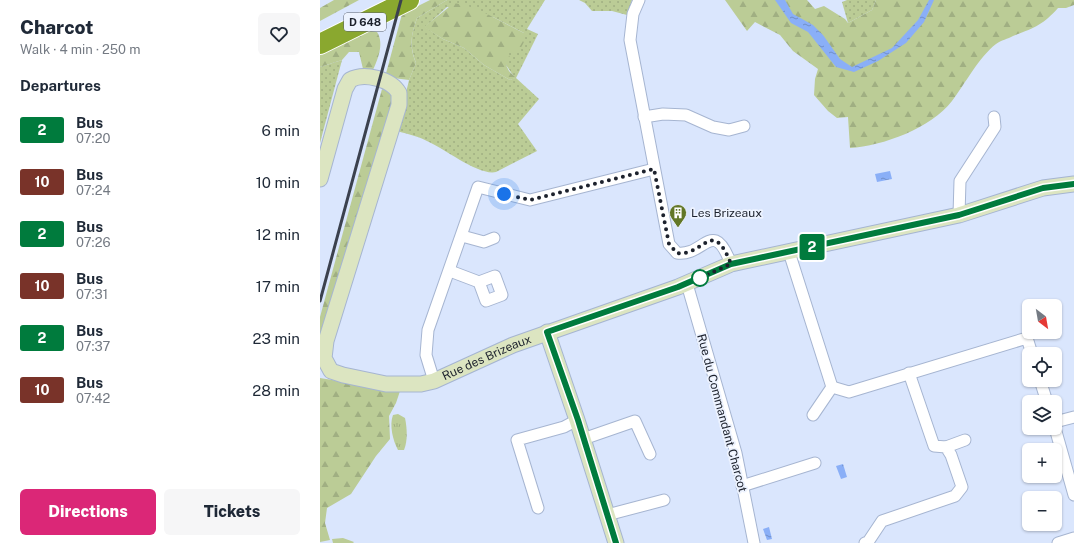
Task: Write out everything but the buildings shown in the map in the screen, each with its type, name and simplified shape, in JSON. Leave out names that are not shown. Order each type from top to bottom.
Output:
[{"type":"highway","name":"D 648","points":[[320,31],[382,0]]},
{"type":"highway","name":"D 648","points":[[320,44],[409,0]]},
{"type":"street","points":[[639,0],[633,14],[630,40],[669,244],[677,253],[690,253],[702,243],[711,240],[718,242],[724,248],[731,264]]},
{"type":"street","name":"Rue des Brizeaux","points":[[320,179],[346,84],[350,80],[359,76],[386,82],[393,86],[399,93],[399,105],[326,341],[324,358],[331,371],[386,384],[406,386],[434,381],[478,360],[547,332],[687,284],[731,264],[959,215],[1043,188],[1074,184]]},
{"type":"street","points":[[644,117],[663,114],[686,115],[713,127],[723,129],[729,130],[744,126]]},
{"type":"street","points":[[959,215],[960,181],[995,127],[994,117]]},
{"type":"street","points":[[434,381],[426,355],[428,330],[450,271],[478,187],[530,200],[654,169]]},
{"type":"street","points":[[462,236],[484,242],[494,238]]},
{"type":"street","points":[[789,252],[832,387]]},
{"type":"street","points":[[450,271],[479,282]]},
{"type":"street","name":"Rue du Commandant Charcot","points":[[687,284],[736,453],[754,543]]},
{"type":"street","points":[[547,332],[578,420],[616,543]]},
{"type":"street","points":[[832,387],[850,392],[1027,338],[1030,347]]},
{"type":"street","points":[[909,373],[934,446],[946,447],[965,440]]},
{"type":"street","points":[[813,415],[832,387]]},
{"type":"street","points":[[1062,420],[1074,417]]},
{"type":"street","points":[[538,508],[517,440],[564,427],[578,420]]},
{"type":"street","points":[[583,439],[636,421],[650,454]]},
{"type":"street","points":[[1057,435],[1074,495]]},
{"type":"street","points":[[865,543],[868,542],[882,521],[955,496],[962,487],[951,455],[946,447]]},
{"type":"street","points":[[742,486],[815,463]]},
{"type":"street","points":[[608,515],[664,500]]},
{"type":"street","points":[[1058,543],[1074,538]]},
{"type":"green space","points":[[334,0],[359,0],[320,21],[320,8]]},
{"type":"green space","points":[[430,0],[447,0],[417,18],[413,30],[412,40],[412,51],[416,63],[409,80],[385,77],[402,14]]},
{"type":"green space","points":[[447,0],[545,0],[527,29],[538,34],[516,78],[539,99],[518,124],[537,151],[496,172],[489,172],[462,161],[425,140],[397,131],[409,80],[416,63],[412,51],[412,40],[413,30],[417,18]],"holes":[[[447,7],[493,17],[524,33],[507,48],[506,65],[515,78],[510,80],[484,65],[464,48],[443,39],[425,27]]]},
{"type":"green space","points":[[579,0],[632,0],[627,15],[612,11],[592,11],[585,3]]},
{"type":"green space","points":[[725,0],[807,0],[815,9],[824,6],[845,19],[848,23],[872,10],[876,0],[1074,0],[1074,5],[1066,8],[1058,8],[1038,25],[996,44],[978,63],[952,101],[943,111],[932,119],[906,134],[877,144],[850,148],[848,117],[837,118],[828,111],[814,95],[815,79],[818,69],[793,51],[780,35],[755,22],[747,31]]},
{"type":"green space","points":[[847,0],[876,0],[872,10],[848,23],[842,2]]},
{"type":"green space","points":[[454,3],[481,11],[524,33],[524,42],[518,53],[507,49],[510,58],[506,65],[509,71],[516,78],[510,80],[484,65],[464,48],[443,39],[424,27]]},
{"type":"green space","points":[[370,31],[377,32],[380,42],[378,59],[371,74],[363,69],[359,52],[349,52],[342,60],[320,67],[320,53]]},
{"type":"green space","points":[[342,60],[320,143],[320,67]]},
{"type":"green space","points":[[382,89],[392,93],[396,102],[320,349],[320,317]]},
{"type":"green space","points":[[320,378],[400,391],[389,416],[390,439],[376,456],[351,494],[327,508],[325,523],[330,540],[320,542]]},
{"type":"green space","points":[[398,414],[405,418],[406,422],[407,438],[404,450],[398,450],[392,433],[391,423],[393,415]]},
{"type":"green space","points":[[343,538],[354,542],[333,543],[332,539]]},
{"type":"water","points":[[775,0],[785,0],[793,14],[813,25],[823,35],[840,59],[852,67],[892,48],[918,20],[929,0],[934,0],[924,22],[906,43],[878,61],[854,72],[836,67],[808,32],[791,23]]},
{"type":"water","points":[[890,171],[892,179],[877,182],[875,174]]},
{"type":"water","points":[[843,464],[847,477],[841,479],[836,466]]},
{"type":"water","points":[[769,527],[772,539],[767,540],[763,529]]},
{"type":"railway","points":[[320,301],[401,0]]},
{"type":"bus line","name":"2","points":[[616,543],[578,420],[547,332],[678,287],[731,264],[959,215],[1043,188],[1074,184]]},
{"type":"place","name":"Les Brizeaux","points":[[678,228]]},
{"type":"route","points":[[504,194],[530,200],[576,190],[654,169],[669,244],[672,249],[677,253],[690,253],[698,248],[702,243],[711,240],[718,242],[724,248],[730,260],[731,264],[700,278]]}]
